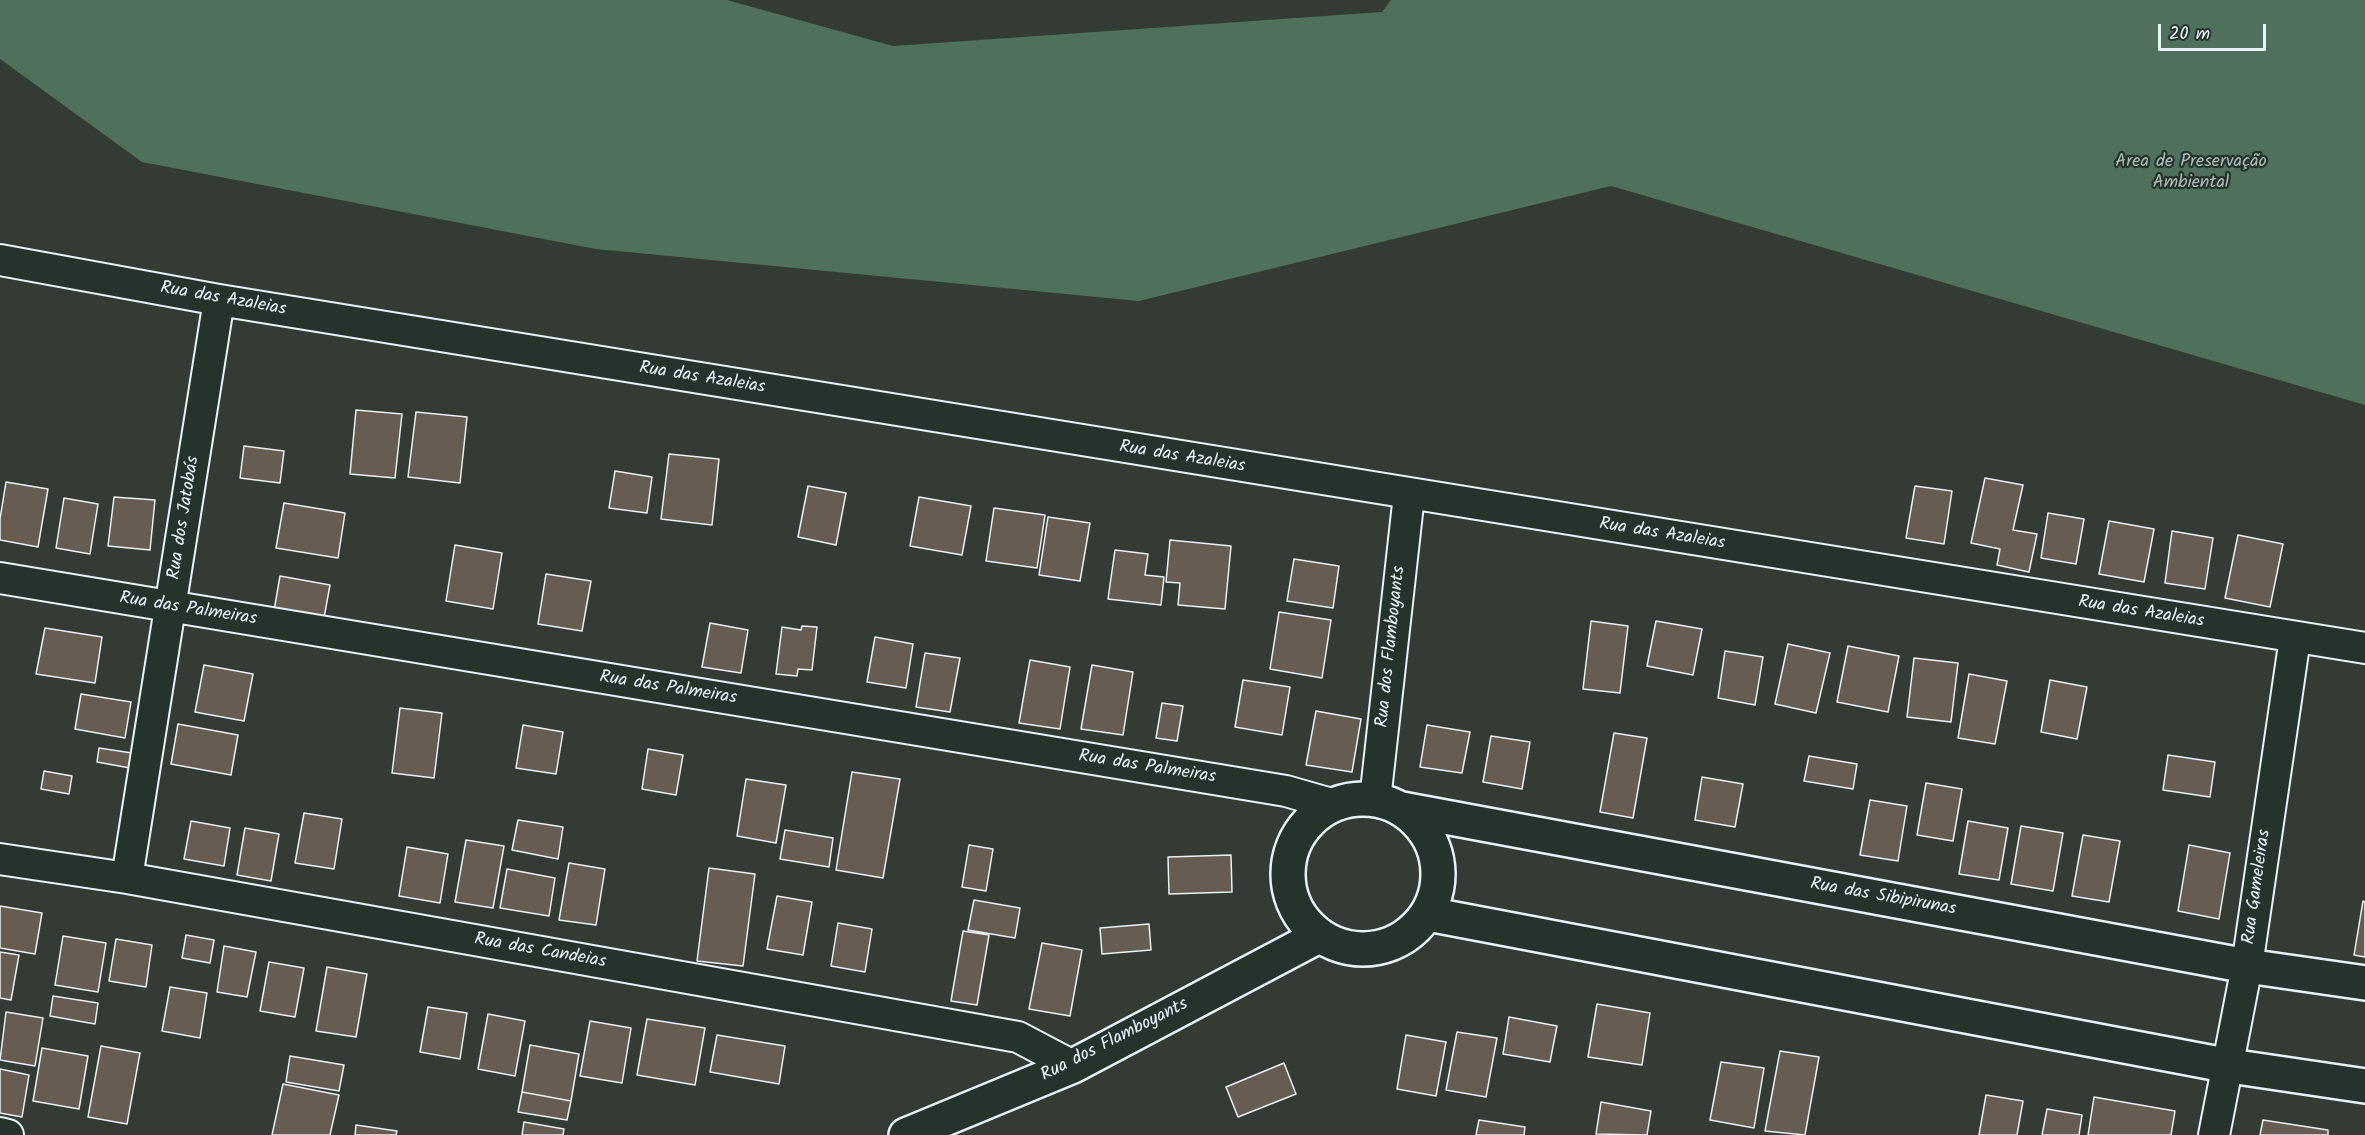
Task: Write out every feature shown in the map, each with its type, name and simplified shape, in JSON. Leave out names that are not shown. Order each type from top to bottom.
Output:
[{"type":"street","name":"Rua das Azaleias","points":[[0,260],[219,300],[1409,495],[2365,648]]},
{"type":"street","name":"Rua dos Jatobás","points":[[127,878],[219,300]]},
{"type":"street","name":"Rua dos Flamboyants","points":[[1388,805],[1409,495]]},
{"type":"street","name":"Rua das Palmeiras","points":[[0,578],[1286,791],[1335,805]]},
{"type":"street","name":"Rua Gameleiras","points":[[2214,1135],[2230,1066],[2247,966],[2295,638]]},
{"type":"street","points":[[1354,800],[1388,805],[1420,825],[1433,845],[1438,868],[1437,892],[1428,914],[1411,933],[1389,945],[1374,948],[1341,947],[1319,936],[1303,920],[1292,899],[1288,877],[1290,855],[1300,834],[1315,816],[1335,805],[1354,800]]},
{"type":"street","name":"Rua das Sibipirunas","points":[[1388,805],[2247,966],[2365,983]]},
{"type":"street","name":"Rua das Candeias","points":[[0,859],[127,878],[1018,1037],[1073,1066]]},
{"type":"street","points":[[1428,914],[2230,1066],[2365,1086]]},
{"type":"street","name":"Rua dos Flamboyants","points":[[928,1132],[1073,1066],[1319,936]]},
{"type":"street","points":[[0,1133],[8,1135]]},
{"type":"green space","name":"Area de Preservação Ambiental","points":[[0,0],[727,0],[893,46],[1382,12],[1391,0],[2365,0],[2365,405],[1611,186],[1139,301],[596,249],[142,162],[0,59]]},
{"type":"building","points":[[356,410],[402,414],[395,478],[350,474]]},
{"type":"building","points":[[416,412],[467,417],[460,483],[408,477]]},
{"type":"building","points":[[244,446],[284,451],[280,483],[240,478]]},
{"type":"building","points":[[669,454],[719,459],[712,525],[661,519]]},
{"type":"building","points":[[615,471],[652,477],[647,513],[609,508]]},
{"type":"building","points":[[1985,478],[2023,485],[2013,530],[2037,534],[2029,572],[1997,565],[2000,549],[1971,543]]},
{"type":"building","points":[[6,482],[48,489],[38,547],[0,540],[0,519]]},
{"type":"building","points":[[808,486],[846,493],[836,545],[798,537]]},
{"type":"building","points":[[1915,486],[1952,491],[1944,544],[1906,538]]},
{"type":"building","points":[[114,497],[155,500],[150,550],[108,546]]},
{"type":"building","points":[[919,497],[971,506],[962,555],[910,546]]},
{"type":"building","points":[[64,498],[98,504],[90,554],[56,548]]},
{"type":"building","points":[[284,503],[345,513],[338,558],[276,548]]},
{"type":"building","points":[[994,508],[1045,515],[1037,568],[986,561]]},
{"type":"building","points":[[2048,513],[2084,519],[2076,564],[2041,558]]},
{"type":"building","points":[[1048,517],[1090,523],[1080,581],[1039,575]]},
{"type":"building","points":[[2109,521],[2154,529],[2144,582],[2099,574]]},
{"type":"building","points":[[2172,531],[2213,538],[2205,589],[2165,583]]},
{"type":"building","points":[[2238,535],[2283,544],[2270,607],[2225,598]]},
{"type":"building","points":[[1170,540],[1231,546],[1225,609],[1178,605],[1180,583],[1166,582]]},
{"type":"building","points":[[455,545],[502,553],[493,609],[446,601]]},
{"type":"building","points":[[1115,550],[1148,554],[1145,575],[1164,577],[1161,605],[1108,599]]},
{"type":"building","points":[[1294,559],[1339,566],[1333,608],[1287,601]]},
{"type":"building","points":[[546,574],[591,581],[582,631],[538,624]]},
{"type":"building","points":[[280,576],[330,585],[324,618],[274,611]]},
{"type":"building","points":[[1279,612],[1331,620],[1322,678],[1270,669]]},
{"type":"building","points":[[1591,621],[1628,626],[1620,693],[1583,689]]},
{"type":"building","points":[[1656,621],[1702,629],[1693,675],[1647,666]]},
{"type":"building","points":[[710,623],[748,630],[741,673],[702,667]]},
{"type":"building","points":[[802,626],[817,627],[812,670],[798,669],[797,676],[776,674],[782,627],[801,630]]},
{"type":"building","points":[[45,628],[102,637],[95,683],[36,674]]},
{"type":"building","points":[[875,637],[913,644],[906,688],[867,682]]},
{"type":"building","points":[[1788,644],[1830,653],[1816,713],[1775,704]]},
{"type":"building","points":[[1848,646],[1899,656],[1888,712],[1837,702]]},
{"type":"building","points":[[1725,651],[1763,657],[1755,705],[1718,698]]},
{"type":"building","points":[[925,653],[960,658],[950,712],[916,707]]},
{"type":"building","points":[[1914,658],[1958,663],[1951,722],[1907,717]]},
{"type":"building","points":[[1030,660],[1070,667],[1060,729],[1019,723]]},
{"type":"building","points":[[204,665],[253,674],[244,721],[195,712]]},
{"type":"building","points":[[1092,665],[1133,672],[1123,735],[1081,729]]},
{"type":"building","points":[[1969,674],[2007,681],[1995,744],[1958,738]]},
{"type":"building","points":[[1243,680],[1290,687],[1282,735],[1235,727]]},
{"type":"building","points":[[2050,680],[2087,687],[2077,739],[2041,732]]},
{"type":"building","points":[[81,694],[131,702],[125,738],[75,729]]},
{"type":"building","points":[[1162,703],[1183,706],[1177,741],[1156,738]]},
{"type":"building","points":[[400,708],[442,713],[434,778],[392,773]]},
{"type":"building","points":[[1316,711],[1361,719],[1352,772],[1306,765]]},
{"type":"building","points":[[178,724],[238,735],[231,775],[171,764]]},
{"type":"building","points":[[523,725],[563,732],[556,774],[516,768]]},
{"type":"building","points":[[1427,725],[1470,732],[1462,773],[1420,767]]},
{"type":"building","points":[[1614,733],[1647,738],[1633,818],[1600,812]]},
{"type":"building","points":[[1491,736],[1530,742],[1522,789],[1483,782]]},
{"type":"building","points":[[99,748],[132,753],[130,768],[97,762]]},
{"type":"building","points":[[648,749],[683,755],[676,795],[642,789]]},
{"type":"building","points":[[2168,755],[2215,762],[2210,797],[2163,790]]},
{"type":"building","points":[[1809,756],[1857,764],[1853,789],[1804,781]]},
{"type":"building","points":[[44,771],[72,776],[69,794],[41,789]]},
{"type":"building","points":[[852,772],[900,779],[883,878],[836,870]]},
{"type":"building","points":[[1702,777],[1743,784],[1735,827],[1695,820]]},
{"type":"building","points":[[746,779],[786,785],[776,843],[737,836]]},
{"type":"building","points":[[1926,783],[1962,789],[1953,841],[1917,835]]},
{"type":"building","points":[[1870,800],[1907,806],[1898,861],[1860,855]]},
{"type":"building","points":[[304,813],[342,819],[334,869],[295,863]]},
{"type":"building","points":[[518,820],[563,827],[558,859],[512,850]]},
{"type":"building","points":[[191,821],[230,828],[224,866],[184,859]]},
{"type":"building","points":[[1968,821],[2008,828],[1999,880],[1959,874]]},
{"type":"building","points":[[2021,826],[2063,833],[2053,891],[2011,884]]},
{"type":"building","points":[[245,828],[279,834],[271,881],[237,875]]},
{"type":"building","points":[[785,830],[833,838],[829,867],[780,859]]},
{"type":"building","points":[[2083,835],[2120,841],[2109,902],[2072,896]]},
{"type":"building","points":[[466,840],[504,846],[493,908],[455,902]]},
{"type":"building","points":[[969,845],[993,849],[986,891],[962,887]]},
{"type":"building","points":[[2189,845],[2230,853],[2219,919],[2178,911]]},
{"type":"building","points":[[407,847],[448,854],[440,903],[399,896]]},
{"type":"building","points":[[1231,855],[1232,892],[1169,894],[1168,857]]},
{"type":"building","points":[[569,863],[605,869],[596,925],[559,920]]},
{"type":"building","points":[[709,868],[755,874],[743,966],[697,961]]},
{"type":"building","points":[[507,869],[555,878],[549,916],[500,908]]},
{"type":"building","points":[[777,896],[812,902],[803,955],[767,949]]},
{"type":"building","points":[[974,900],[1020,908],[1015,938],[968,930]]},
{"type":"building","points":[[2363,901],[2365,902],[2365,957],[2354,955]]},
{"type":"building","points":[[0,906],[42,913],[35,954],[0,948]]},
{"type":"building","points":[[838,923],[872,929],[865,972],[831,966]]},
{"type":"building","points":[[1149,924],[1151,950],[1102,954],[1100,928]]},
{"type":"building","points":[[963,931],[989,935],[977,1005],[951,1001]]},
{"type":"building","points":[[186,935],[214,940],[210,963],[182,958]]},
{"type":"building","points":[[63,936],[106,943],[98,992],[55,985]]},
{"type":"building","points":[[116,939],[152,945],[146,987],[109,981]]},
{"type":"building","points":[[1042,943],[1082,950],[1070,1016],[1029,1009]]},
{"type":"building","points":[[224,946],[256,952],[247,997],[217,992]]},
{"type":"building","points":[[0,952],[19,955],[11,1000],[0,998]]},
{"type":"building","points":[[269,962],[304,968],[295,1017],[260,1011]]},
{"type":"building","points":[[327,967],[367,974],[356,1037],[316,1031]]},
{"type":"building","points":[[170,987],[207,993],[200,1038],[162,1031]]},
{"type":"building","points":[[53,996],[98,1003],[95,1024],[50,1016]]},
{"type":"building","points":[[1597,1004],[1650,1013],[1642,1065],[1588,1057]]},
{"type":"building","points":[[428,1007],[467,1013],[460,1059],[420,1052]]},
{"type":"building","points":[[6,1012],[43,1018],[35,1066],[0,1060]]},
{"type":"building","points":[[488,1014],[525,1021],[515,1076],[478,1069]]},
{"type":"building","points":[[1509,1017],[1557,1026],[1550,1062],[1503,1054]]},
{"type":"building","points":[[647,1019],[705,1028],[695,1085],[637,1075]]},
{"type":"building","points":[[590,1021],[631,1028],[622,1083],[580,1076]]},
{"type":"building","points":[[1457,1032],[1497,1038],[1486,1097],[1446,1090]]},
{"type":"building","points":[[717,1035],[785,1046],[779,1084],[710,1072]]},
{"type":"building","points":[[1406,1035],[1446,1042],[1436,1096],[1397,1089]]},
{"type":"building","points":[[530,1045],[579,1054],[571,1101],[522,1092]]},
{"type":"building","points":[[101,1046],[140,1053],[127,1124],[88,1117]]},
{"type":"building","points":[[42,1048],[88,1056],[79,1109],[33,1101]]},
{"type":"building","points":[[1780,1051],[1819,1057],[1805,1135],[1765,1131]]},
{"type":"building","points":[[290,1056],[344,1065],[339,1091],[286,1082]]},
{"type":"building","points":[[1721,1062],[1764,1068],[1754,1128],[1710,1120]]},
{"type":"building","points":[[1284,1063],[1296,1094],[1238,1117],[1226,1087]]},
{"type":"building","points":[[0,1069],[29,1075],[22,1117],[0,1113]]},
{"type":"building","points":[[283,1084],[339,1095],[330,1135],[272,1135]]},
{"type":"building","points":[[522,1092],[571,1101],[567,1120],[518,1112]]},
{"type":"building","points":[[1986,1095],[2023,1101],[2017,1135],[1979,1135]]},
{"type":"building","points":[[2094,1097],[2175,1111],[2171,1135],[2088,1135]]},
{"type":"building","points":[[1601,1102],[1651,1111],[1647,1135],[1596,1134]]},
{"type":"building","points":[[2047,1109],[2082,1115],[2079,1135],[2042,1135]]},
{"type":"building","points":[[1479,1120],[1525,1127],[1524,1135],[1476,1135]]},
{"type":"building","points":[[2263,1120],[2328,1130],[2328,1135],[2260,1135]]},
{"type":"building","points":[[524,1122],[564,1129],[563,1135],[522,1135]]},
{"type":"building","points":[[356,1125],[397,1131],[396,1135],[355,1135]]}]
